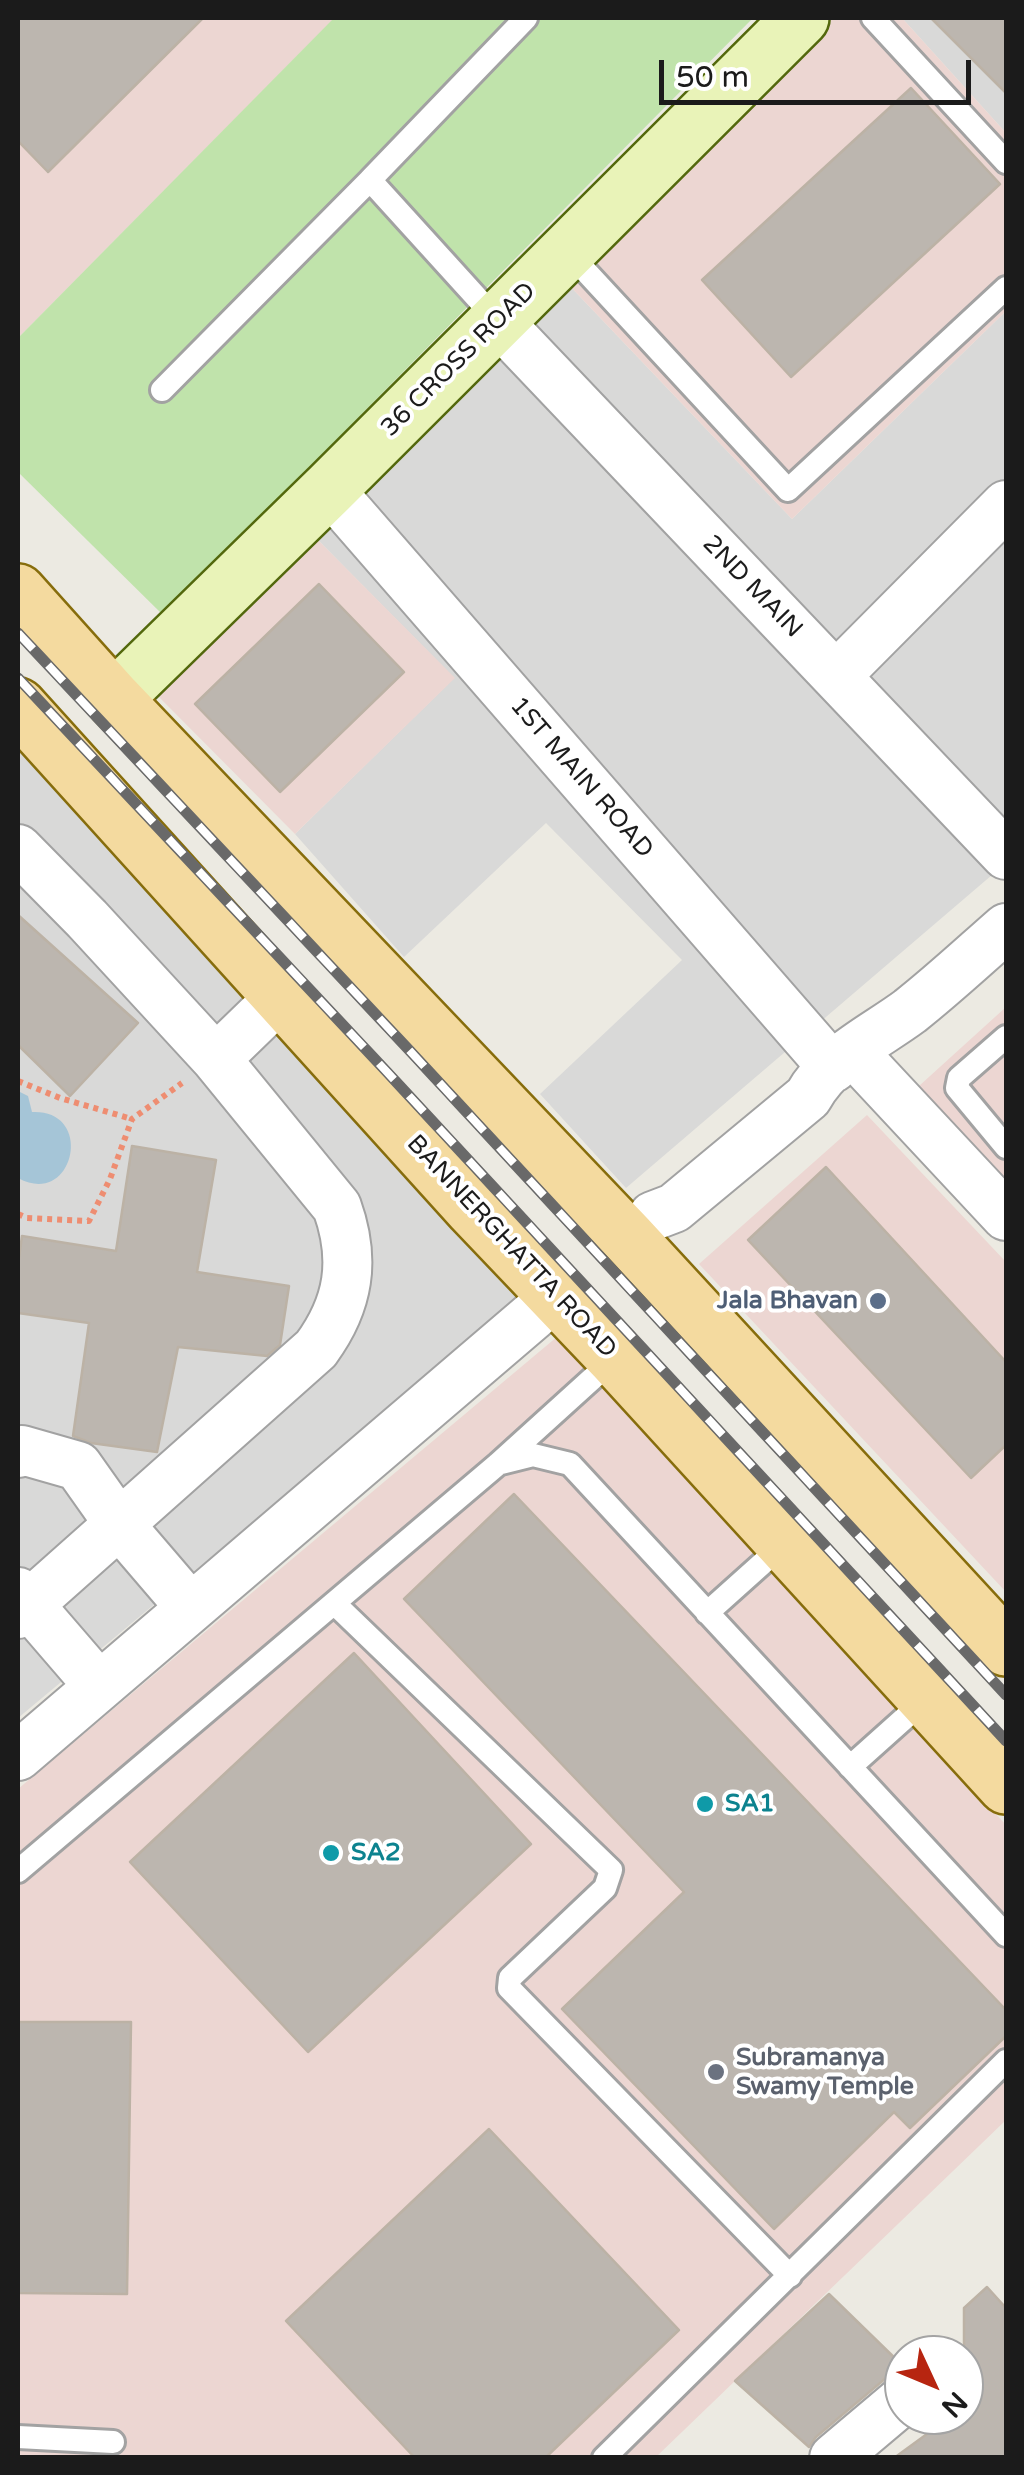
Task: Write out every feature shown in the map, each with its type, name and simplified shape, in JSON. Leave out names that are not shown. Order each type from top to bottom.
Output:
[{"type":"main road","points":[[18,592],[114,699],[640,1227],[1006,1648]]},
{"type":"main road","name":"BANNERGHATTA ROAD","points":[[18,706],[280,997],[1006,1786]]},
{"type":"street","name":"36 CROSS ROAD","points":[[114,699],[330,489],[800,18]]},
{"type":"street","name":"2ND MAIN","points":[[498,320],[1006,854]]},
{"type":"street","name":"1ST MAIN ROAD","points":[[330,489],[843,1059],[1006,1216]]},
{"type":"street","points":[[836,676],[1006,505]]},
{"type":"street","points":[[18,849],[216,1059],[337,1208],[346,1232],[348,1283],[342,1306],[316,1348],[119,1524],[21,1604],[99,1686]]},
{"type":"street","points":[[843,1059],[897,1004],[1006,911]]},
{"type":"street","points":[[640,1227],[665,1197],[799,1084],[843,1059],[908,1012],[1006,928]]},
{"type":"street","points":[[216,1059],[280,997]]},
{"type":"street","points":[[18,1756],[556,1296]]},
{"type":"street","points":[[18,1453],[22,1450],[78,1466],[119,1524],[191,1608]]},
{"type":"street","points":[[834,2458],[884,2416]]},
{"type":"lane","points":[[162,390],[526,18]]},
{"type":"lane","points":[[872,18],[1006,162]]},
{"type":"lane","points":[[370,180],[498,320]]},
{"type":"lane","points":[[567,252],[788,490],[1006,288]]},
{"type":"lane","points":[[1006,1038],[959,1078],[956,1088],[1006,1146]]},
{"type":"lane","points":[[18,1871],[498,1464],[614,1358]]},
{"type":"lane","points":[[498,1464],[533,1455],[570,1464],[1006,1935]]},
{"type":"lane","points":[[707,1613],[784,1544]]},
{"type":"lane","points":[[334,1602],[610,1870],[605,1888],[510,1978],[509,1988],[790,2276]]},
{"type":"lane","points":[[850,1767],[927,1697]]},
{"type":"lane","points":[[604,2458],[1006,2061]]},
{"type":"lane","points":[[18,2436],[112,2442]]},
{"type":"path","points":[[18,1214],[27,1218],[89,1221],[110,1179],[132,1119],[216,1059]]},
{"type":"path","points":[[18,1080],[60,1098],[132,1119]]},
{"type":"shaded area","points":[[18,18],[335,18],[18,338]]},
{"type":"shaded area","points":[[832,18],[902,18],[1006,133],[1006,311],[792,519],[566,282]]},
{"type":"shaded area","points":[[902,18],[1006,18],[1006,133]]},
{"type":"shaded area","points":[[566,282],[792,519],[1006,311],[1006,863],[626,1188],[540,1094],[682,960],[546,823],[404,957],[295,834],[454,678],[315,537]]},
{"type":"shaded area","points":[[315,537],[455,678],[295,834],[155,693]]},
{"type":"shaded area","points":[[18,748],[519,1300],[18,1718]]},
{"type":"shaded area","points":[[1006,1007],[1006,1183],[919,1086]]},
{"type":"shaded area","points":[[867,1115],[1006,1262],[1006,1592],[699,1264]]},
{"type":"shaded area","points":[[558,1336],[1006,1825],[1006,2120],[656,2457],[18,2458],[18,1789]]},
{"type":"green space","points":[[334,18],[753,18],[163,615],[18,472],[18,338]]},
{"type":"water","points":[[18,1091],[28,1096],[32,1112],[52,1115],[65,1125],[70,1156],[64,1170],[53,1180],[37,1184],[18,1178]]},
{"type":"building","points":[[18,18],[203,18],[48,172],[18,141]]},
{"type":"building","points":[[931,18],[1006,18],[1006,93]]},
{"type":"building","points":[[911,88],[1000,184],[791,377],[702,280]]},
{"type":"building","points":[[319,584],[404,672],[280,792],[195,704]]},
{"type":"building","points":[[18,915],[138,1023],[70,1096],[18,1045]]},
{"type":"building","points":[[132,1146],[216,1160],[197,1272],[289,1286],[280,1345],[267,1356],[178,1347],[157,1452],[91,1443],[73,1436],[89,1323],[18,1313],[22,1236],[116,1251]]},
{"type":"building","name":"Jala Bhavan","points":[[826,1167],[1006,1362],[1006,1445],[971,1478],[748,1240]]},
{"type":"building","name":"SA1","points":[[514,1494],[1006,2010],[1006,2036],[910,2128],[894,2112],[774,2229],[562,2009],[684,1892],[404,1599]]},
{"type":"building","name":"SA2","points":[[354,1653],[531,1844],[308,2052],[130,1862]]},
{"type":"building","points":[[18,2022],[131,2022],[127,2294],[18,2293]]},
{"type":"building","points":[[489,2129],[679,2330],[545,2458],[415,2458],[286,2321]]},
{"type":"building","points":[[987,2287],[1006,2308],[1006,2458],[894,2458],[926,2435],[984,2435],[984,2335],[964,2335],[964,2308]]},
{"type":"building","points":[[829,2294],[884,2348],[884,2380],[809,2447],[735,2381]]},
{"type":"railway","points":[[18,633],[1006,1695]]},
{"type":"railway","points":[[18,678],[1006,1741]]},
{"type":"place","name":"Jala Bhavan","points":[[878,1301]]},
{"type":"place","name":"SA1","points":[[705,1804]]},
{"type":"place","name":"SA2","points":[[331,1853]]},
{"type":"place","name":"Subramanya Swamy Temple","points":[[716,2072]]}]
